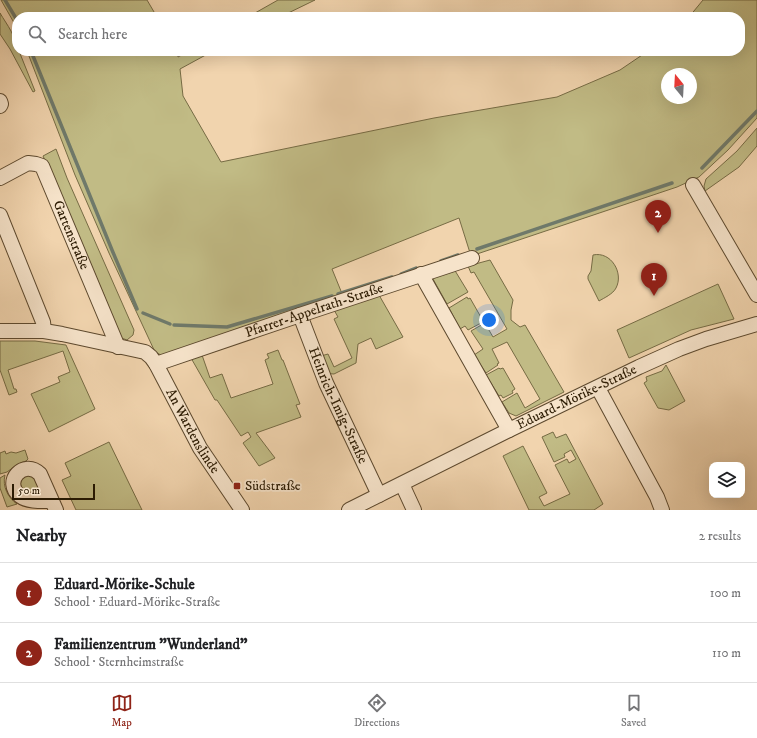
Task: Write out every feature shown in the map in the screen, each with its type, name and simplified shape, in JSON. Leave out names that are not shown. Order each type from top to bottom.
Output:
[{"type":"street","points":[[0,101],[0,106]]},
{"type":"street","name":"Gartenstraße","points":[[0,178],[28,163],[42,166],[118,347]]},
{"type":"street","points":[[693,185],[757,295]]},
{"type":"street","points":[[0,215],[43,322],[44,331]]},
{"type":"street","name":"Pfarrer-Appelrath-Straße","points":[[156,364],[472,258]]},
{"type":"street","points":[[421,274],[509,430]]},
{"type":"street","name":"Heinrich-Imig-Straße","points":[[300,315],[326,383],[379,495]]},
{"type":"street","name":"Eduard-Mörike-Straße","points":[[349,510],[639,367],[706,339],[757,324]]},
{"type":"street","points":[[0,331],[44,331],[118,347]]},
{"type":"street","name":"An Wardenslinde","points":[[118,347],[145,352],[151,357],[200,448],[242,510]]},
{"type":"street","points":[[598,388],[657,497],[662,510]]},
{"type":"street","points":[[402,484],[414,510]]},
{"type":"shaded area","points":[[1,0],[147,0],[154,12],[12,12],[12,19]]},
{"type":"shaded area","points":[[278,0],[315,0],[290,12],[257,12]]},
{"type":"shaded area","points":[[703,0],[757,0],[757,118],[728,150],[699,177],[677,187],[471,256],[459,218],[332,269],[343,296],[163,356],[155,352],[109,253],[75,175],[29,56],[204,56],[180,69],[183,96],[221,162],[434,118],[557,97],[620,70],[641,56],[745,56],[745,12],[693,12]]},
{"type":"shaded area","points":[[0,13],[12,34],[12,53],[10,49],[0,34]]},
{"type":"shaded area","points":[[14,56],[21,56],[35,91],[33,92]]},
{"type":"shaded area","points":[[757,128],[757,146],[739,167],[705,191],[704,186],[706,179],[737,151]]},
{"type":"shaded area","points":[[56,149],[67,178],[134,330],[133,335],[127,340],[116,336],[104,295],[43,156]]},
{"type":"shaded area","points":[[593,255],[605,256],[610,260],[617,270],[618,276],[618,282],[615,290],[599,301],[588,279],[591,271]]},
{"type":"shaded area","points":[[490,260],[513,300],[511,320],[520,327],[525,325],[564,392],[516,416],[509,413],[502,402],[517,393],[525,408],[540,399],[507,342],[492,349],[499,363],[486,373],[474,355],[483,349],[471,331],[483,324],[484,326],[486,325],[493,337],[507,329],[474,272],[471,273],[468,266]]},
{"type":"shaded area","points":[[454,269],[468,292],[447,304],[433,279],[435,276]]},
{"type":"shaded area","points":[[718,284],[734,319],[691,330],[629,358],[617,330]]},
{"type":"shaded area","points":[[379,295],[403,337],[376,349],[371,338],[358,344],[356,363],[334,374],[329,373],[325,368],[321,356],[328,354],[334,367],[352,358],[334,319],[338,317],[334,310]]},
{"type":"shaded area","points":[[467,297],[468,299],[470,298],[482,319],[480,321],[481,323],[468,330],[465,326],[460,329],[449,308]]},
{"type":"shaded area","points":[[0,341],[35,341],[66,345],[95,409],[49,432],[31,394],[60,382],[58,377],[70,372],[63,351],[8,370],[14,389],[16,389],[17,392],[9,395],[0,370]]},
{"type":"shaded area","points":[[278,350],[300,404],[296,405],[301,417],[256,433],[275,458],[259,466],[243,443],[251,437],[248,432],[241,436],[217,400],[215,400],[191,358],[202,355],[210,378],[222,374],[231,398],[273,384],[265,360],[269,358],[267,354]]},
{"type":"shaded area","points":[[666,365],[685,401],[669,410],[658,408],[644,383],[647,381],[646,377],[662,371]]},
{"type":"shaded area","points":[[499,368],[503,368],[515,389],[512,391],[513,393],[503,398],[501,395],[499,396],[486,375]]},
{"type":"shaded area","points":[[553,432],[556,438],[566,434],[603,504],[594,510],[529,510],[503,456],[523,446],[547,493],[539,497],[544,506],[570,494],[555,465],[567,459],[569,463],[576,459],[571,450],[564,454],[565,457],[554,462],[542,437]]},
{"type":"shaded area","points":[[109,442],[142,510],[76,510],[62,480],[71,476],[65,463]]},
{"type":"shaded area","points":[[25,450],[28,459],[26,461],[18,464],[7,472],[0,474],[0,453],[5,451],[6,454],[11,452],[16,453]]},
{"type":"shaded area","points":[[25,474],[37,480],[41,493],[33,495],[20,490],[20,477]]},
{"type":"shaded area","points":[[5,475],[4,483],[6,491],[17,504],[7,507],[0,488],[0,478]]},
{"type":"waterway","points":[[5,0],[12,12]]},
{"type":"waterway","points":[[33,56],[137,309]]},
{"type":"waterway","points":[[702,168],[757,111]]},
{"type":"waterway","points":[[477,249],[672,183]]},
{"type":"waterway","points":[[441,261],[458,255]]},
{"type":"waterway","points":[[401,274],[416,268]]},
{"type":"waterway","points":[[338,294],[392,277]]},
{"type":"waterway","points":[[174,325],[227,327],[332,296]]},
{"type":"waterway","points":[[143,313],[170,324]]},
{"type":"place","name":"Familienzentrum \"Wunderland\"","points":[[658,233]]},
{"type":"place","name":"Eduard-Mörike-Schule","points":[[654,296]]},
{"type":"place","name":"Südstraße","points":[[237,486]]}]
